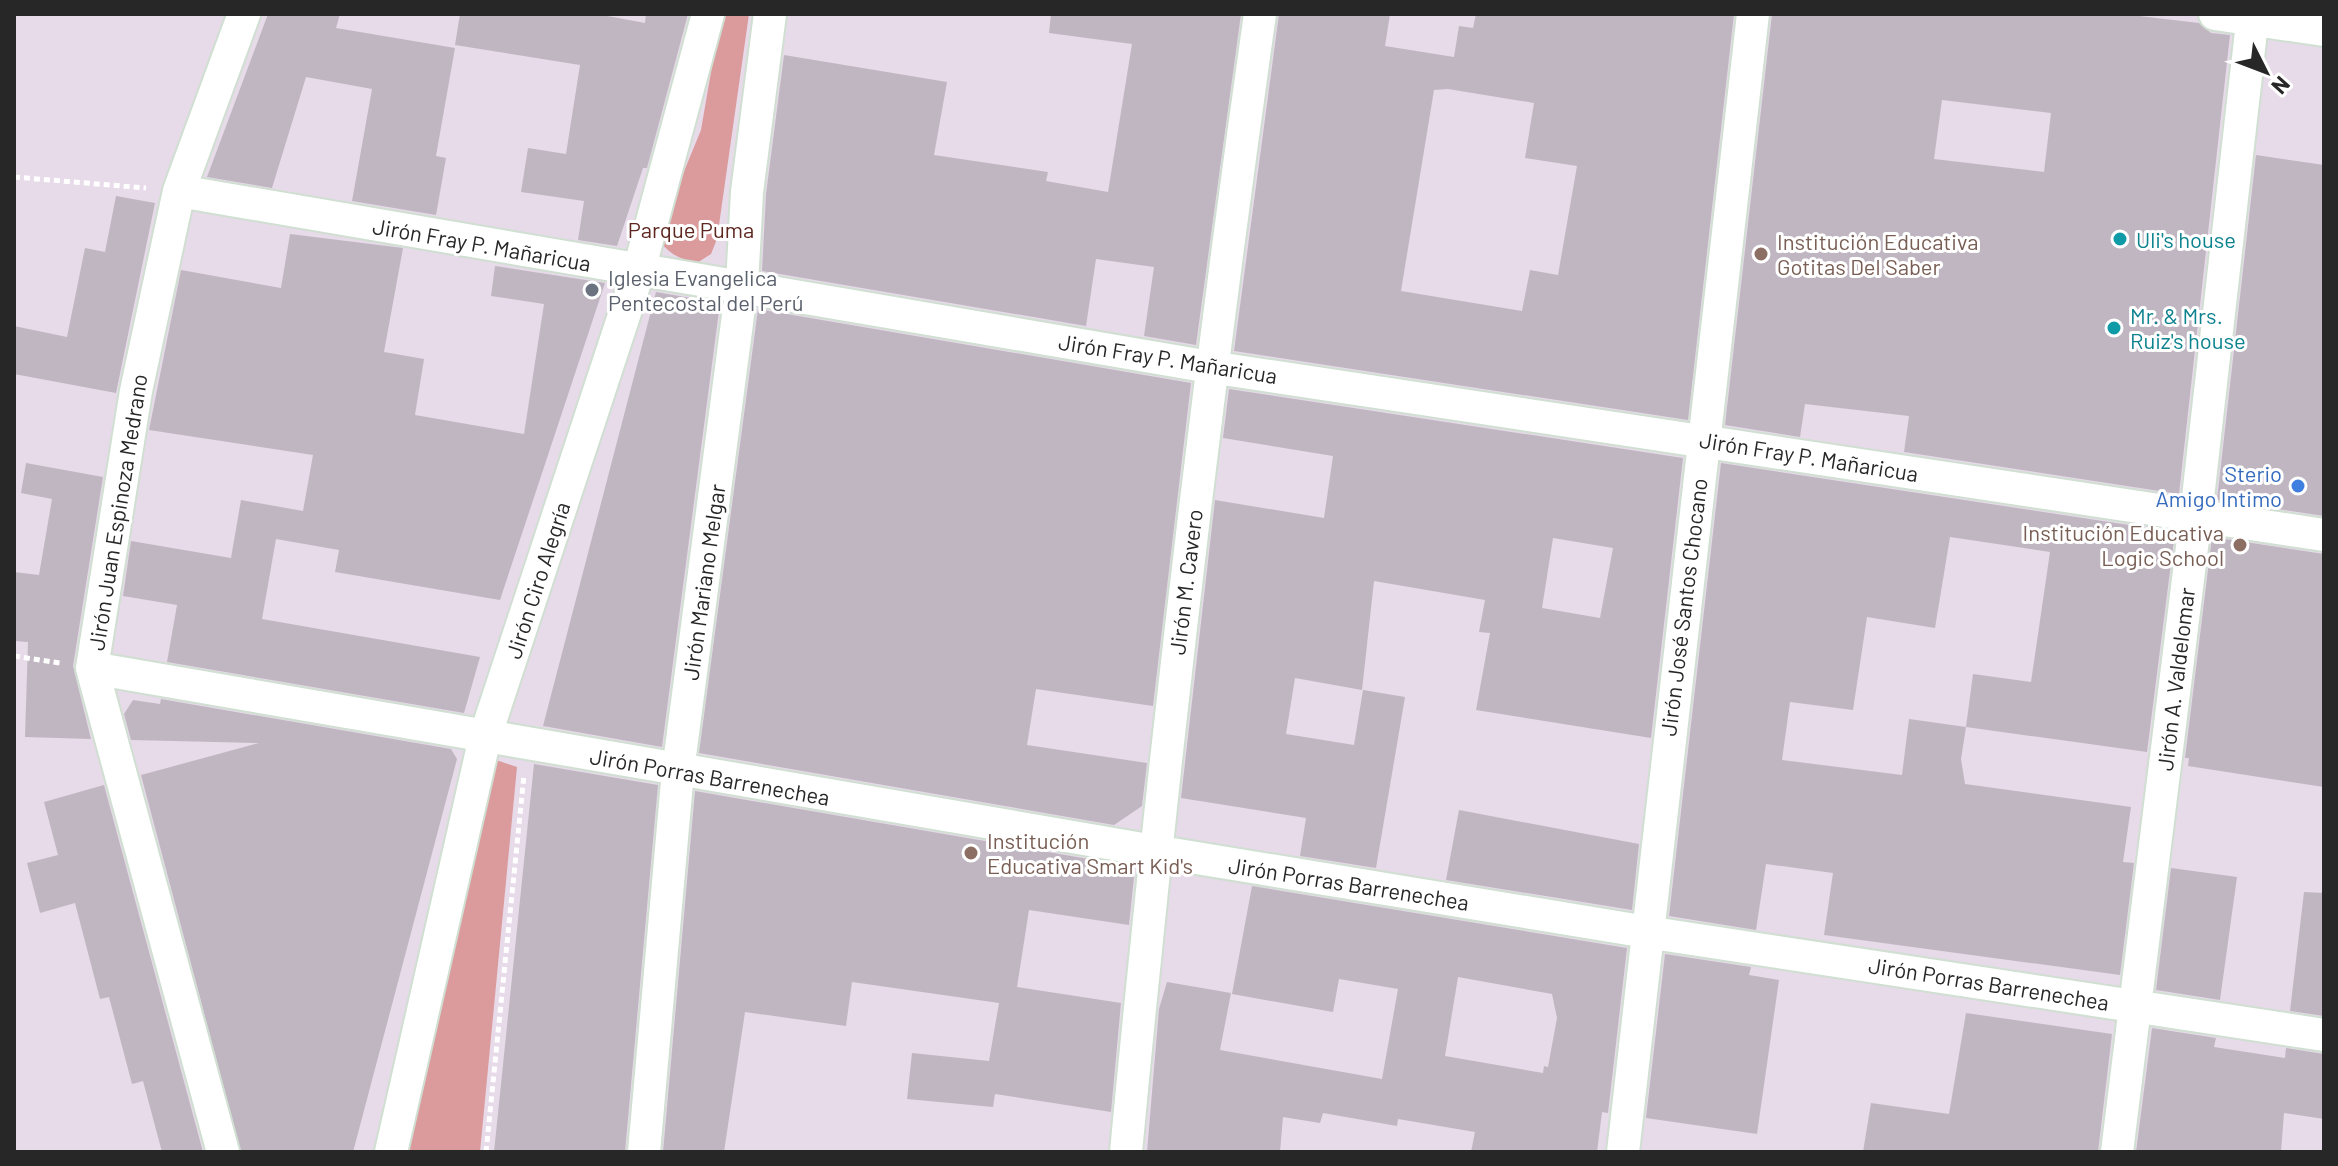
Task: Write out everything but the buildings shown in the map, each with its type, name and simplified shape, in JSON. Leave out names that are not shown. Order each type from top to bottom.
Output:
[{"type":"street","name":"Jirón Juan Espinoza Medrano","points":[[223,1152],[92,668],[136,391],[179,191],[244,14]]},
{"type":"street","name":"Jirón Ciro Alegría","points":[[391,1152],[485,737],[639,270],[708,14]]},
{"type":"street","name":"Jirón Mariano Melgar","points":[[644,1152],[678,771],[742,285],[747,192],[770,14]]},
{"type":"street","name":"Jirón M. Cavero","points":[[1126,1152],[1154,851],[1210,367],[1260,14]]},
{"type":"street","name":"Jirón José Santos Chocano","points":[[1623,1152],[1753,14]]},
{"type":"street","points":[[2215,14],[2252,16],[2324,30]]},
{"type":"street","name":"Jirón A. Valdelomar","points":[[2117,1152],[2196,515],[2252,16]]},
{"type":"street","name":"Jirón Fray P. Mañaricua","points":[[179,191],[1210,367],[2324,535]]},
{"type":"street","name":"Jirón Porras Barrenechea","points":[[92,668],[678,771],[1646,932],[2324,1035]]},
{"type":"path","points":[[14,177],[179,191]]},
{"type":"path","points":[[14,656],[92,668]]},
{"type":"path","points":[[486,1152],[527,744]]},
{"type":"green space","name":"Parque Puma","points":[[721,14],[749,14],[717,239],[711,254],[697,263],[674,254],[657,237],[701,130]]},
{"type":"green space","points":[[496,760],[517,767],[480,1152],[411,1152],[405,1139]]},
{"type":"place","name":"Uli's house","points":[[2120,239]]},
{"type":"place","name":"Institución Educativa Gotitas Del Saber","points":[[1761,254]]},
{"type":"place","name":"Iglesia Evangelica Pentecostal del Perú","points":[[592,290]]},
{"type":"place","name":"Mr. & Mrs. Ruiz's house","points":[[2114,328]]},
{"type":"place","name":"Sterio Amigo Intimo","points":[[2298,486]]},
{"type":"place","name":"Institución Educativa Logic School","points":[[2240,545]]},
{"type":"place","name":"Institución Educativa Smart Kid's","points":[[971,853]]}]
